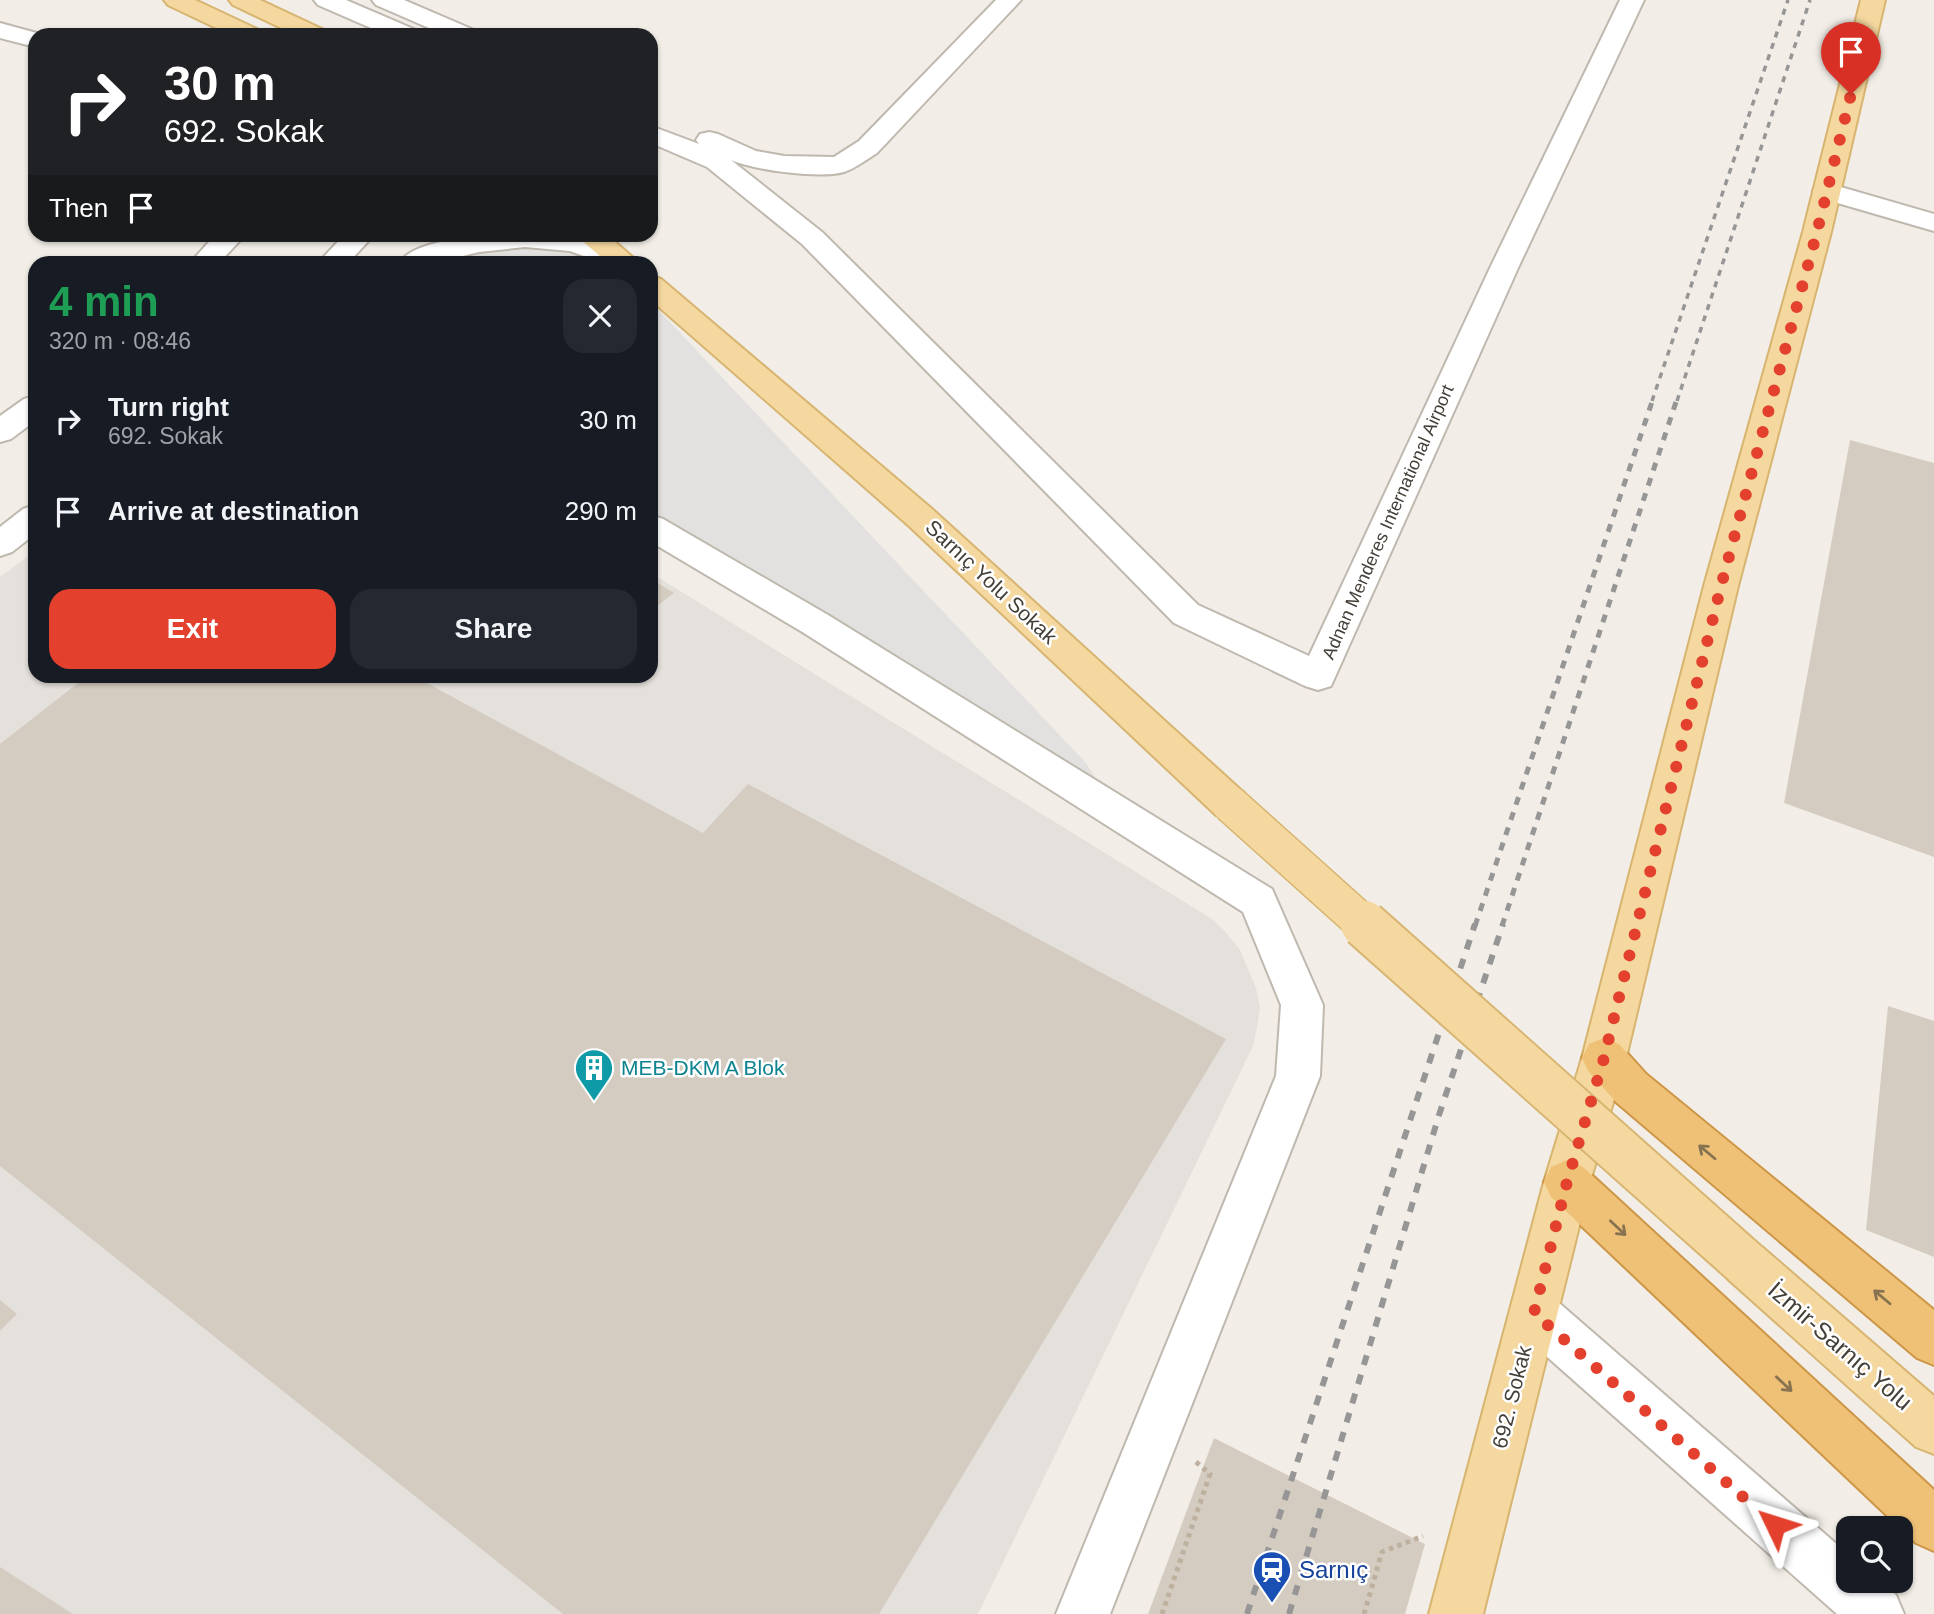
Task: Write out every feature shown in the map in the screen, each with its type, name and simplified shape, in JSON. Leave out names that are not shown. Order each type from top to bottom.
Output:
[{"type":"highway","points":[[1604,1058],[1631,1088],[1934,1341]]},
{"type":"highway","points":[[1567,1182],[1934,1525]]},
{"type":"main road","points":[[176,0],[235,28]]},
{"type":"main road","points":[[240,0],[300,28]]},
{"type":"main road","name":"692. Sokak","points":[[1456,1614],[1567,1182],[1604,1058],[1721,586],[1827,191],[1873,0]]},
{"type":"main road","points":[[598,242],[616,256]]},
{"type":"main road","points":[[628,242],[641,256]]},
{"type":"main road","name":"Sarnıç Yolu Sokak","points":[[658,274],[746,365]]},
{"type":"main road","name":"Sarnıç Yolu Sokak","points":[[658,291],[920,517],[1230,804],[1745,1263]]},
{"type":"main road","name":"İzmir-Sarnıç Yolu","points":[[1745,1263],[1934,1429]]},
{"type":"street","points":[[240,0],[292,28]]},
{"type":"street","points":[[326,0],[391,28]]},
{"type":"street","points":[[384,0],[449,28]]},
{"type":"street","points":[[658,119],[749,158],[784,164],[839,165],[869,147],[1009,0]]},
{"type":"street","name":"Adnan Menderes International Airport","points":[[658,137],[716,161],[812,238],[1186,614],[1318,676],[1504,268],[1632,0]]},
{"type":"street","points":[[200,11],[220,28]]},
{"type":"street","points":[[0,30],[28,38]]},
{"type":"street","points":[[1827,191],[1934,223]]},
{"type":"street","points":[[211,256],[224,242]]},
{"type":"street","points":[[339,256],[353,242]]},
{"type":"street","points":[[393,256],[404,242]]},
{"type":"street","points":[[433,256],[483,244],[512,242]]},
{"type":"street","points":[[553,242],[593,248],[610,256]]},
{"type":"street","points":[[0,432],[28,411]]},
{"type":"street","points":[[0,513],[28,492]]},
{"type":"street","points":[[0,544],[28,522]]},
{"type":"street","points":[[658,531],[827,632],[1258,901],[1301,1005],[1298,1076],[1083,1614]]},
{"type":"street","points":[[1534,1313],[1877,1614]]},
{"type":"path","points":[[1162,1614],[1210,1475]]},
{"type":"path","points":[[1364,1614],[1382,1552]]},
{"type":"shaded area","points":[[507,247],[571,248],[594,256],[467,256]]},
{"type":"shaded area","points":[[658,309],[1086,763],[1108,798],[658,517]]},
{"type":"shaded area","name":"MEB-DKM A Blok","points":[[28,556],[28,683],[658,683],[658,577],[1212,919],[1224,930],[1240,950],[1256,988],[1260,1009],[1254,1044],[978,1614],[0,1614],[0,577]]},
{"type":"building","points":[[1850,440],[1934,463],[1934,857],[1784,803]]},
{"type":"building","points":[[658,583],[674,593],[658,605]]},
{"type":"building","name":"MEB-DKM A Blok","points":[[78,683],[427,683],[703,833],[748,784],[1226,1039],[879,1614],[563,1614],[0,1166],[0,744]]},
{"type":"building","points":[[1888,1006],[1934,1021],[1934,1257],[1866,1230]]},
{"type":"building","points":[[0,1300],[17,1314],[0,1331]]},
{"type":"building","points":[[1214,1438],[1425,1544],[1405,1614],[1148,1614]]},
{"type":"building","points":[[0,1567],[73,1614],[0,1614]]},
{"type":"railway","points":[[1652,401],[1788,0]]},
{"type":"railway","points":[[1677,401],[1810,0]]},
{"type":"railway","points":[[1475,926],[1653,399]]},
{"type":"railway","points":[[1502,926],[1677,399]]},
{"type":"railway","points":[[1247,1614],[1475,924]]},
{"type":"railway","points":[[1289,1614],[1439,1115],[1503,924]]},
{"type":"place","name":"MEB-DKM A Blok","points":[[594,1102]]},
{"type":"place","name":"Sarnıç","points":[[1272,1604]]},
{"type":"route","points":[[1775,1525],[1534,1313],[1567,1182],[1604,1058],[1721,586],[1817,232],[1851,94]]}]
